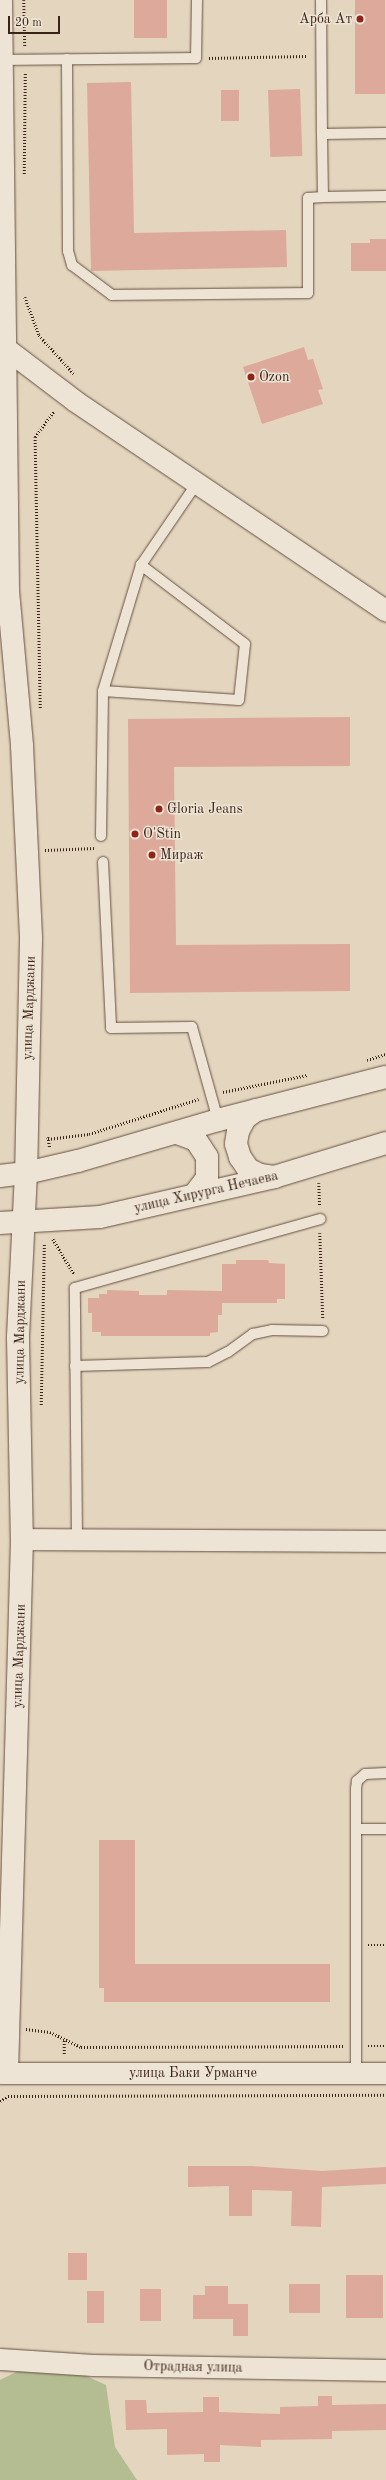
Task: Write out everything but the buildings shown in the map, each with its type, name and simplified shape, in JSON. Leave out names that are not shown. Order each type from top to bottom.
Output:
[{"type":"street","name":"улица Марджани","points":[[1,0],[4,464],[8,591],[22,746],[31,939],[26,1173],[18,1338],[22,1540],[9,2026],[4,2073]]},
{"type":"street","points":[[3,347],[75,401],[386,611]]},
{"type":"street","name":"улица Марджани","points":[[0,656],[8,591]]},
{"type":"street","points":[[0,1176],[26,1173],[78,1162],[218,1120],[386,1077]]},
{"type":"street","points":[[256,1110],[245,1118],[238,1130],[236,1144],[240,1158],[248,1168],[260,1175],[274,1177]]},
{"type":"street","points":[[178,1133],[196,1140],[207,1158],[207,1178],[195,1194]]},
{"type":"street","name":"улица Хирурга Нечаева","points":[[0,1223],[23,1223],[100,1217],[274,1177],[386,1143]]},
{"type":"street","points":[[22,1540],[386,1541]]},
{"type":"street","name":"улица Баки Урманче","points":[[4,2073],[386,2073]]},
{"type":"street","name":"Отрадная улица","points":[[0,2359],[93,2365],[386,2370]]},
{"type":"lane","points":[[2,60],[196,58],[197,0]]},
{"type":"lane","points":[[321,0],[323,197]]},
{"type":"lane","points":[[67,59],[68,251],[72,265],[112,295],[308,293],[308,198],[386,196]]},
{"type":"lane","points":[[322,134],[386,133]]},
{"type":"lane","points":[[101,836],[103,691],[141,565],[197,483]]},
{"type":"lane","points":[[103,691],[239,700],[245,644],[141,565]]},
{"type":"lane","points":[[103,862],[111,1028],[192,1027],[218,1120]]},
{"type":"lane","points":[[77,1540],[75,1288],[320,1219]]},
{"type":"lane","points":[[76,1366],[208,1362],[228,1352],[253,1334],[272,1330],[323,1331]]},
{"type":"lane","points":[[356,2073],[357,1781],[365,1774],[386,1773]]},
{"type":"lane","points":[[356,1829],[386,1829]]},
{"type":"path","points":[[24,0],[24,176]]},
{"type":"path","points":[[196,58],[322,56]]},
{"type":"path","points":[[24,292],[30,315],[39,335],[59,358]]},
{"type":"path","points":[[43,850],[102,848]]},
{"type":"path","points":[[319,1183],[323,1331]]},
{"type":"path","points":[[52,1231],[54,1243],[82,1286]]},
{"type":"path","points":[[372,1945],[386,1945]]},
{"type":"path","points":[[9,2026],[50,2032],[81,2047],[386,2046]]},
{"type":"path","points":[[0,2101],[8,2096],[386,2095]]},
{"type":"green space","points":[[71,2369],[106,2385],[115,2447],[137,2480],[0,2480],[0,2380],[20,2370]]},
{"type":"place","name":"Арба Ат","points":[[360,19]]},
{"type":"place","name":"Ozon","points":[[251,377]]},
{"type":"place","name":"Gloria Jeans","points":[[159,809]]},
{"type":"place","name":"O'Stin","points":[[135,834]]},
{"type":"place","name":"Мираж","points":[[152,855]]}]
